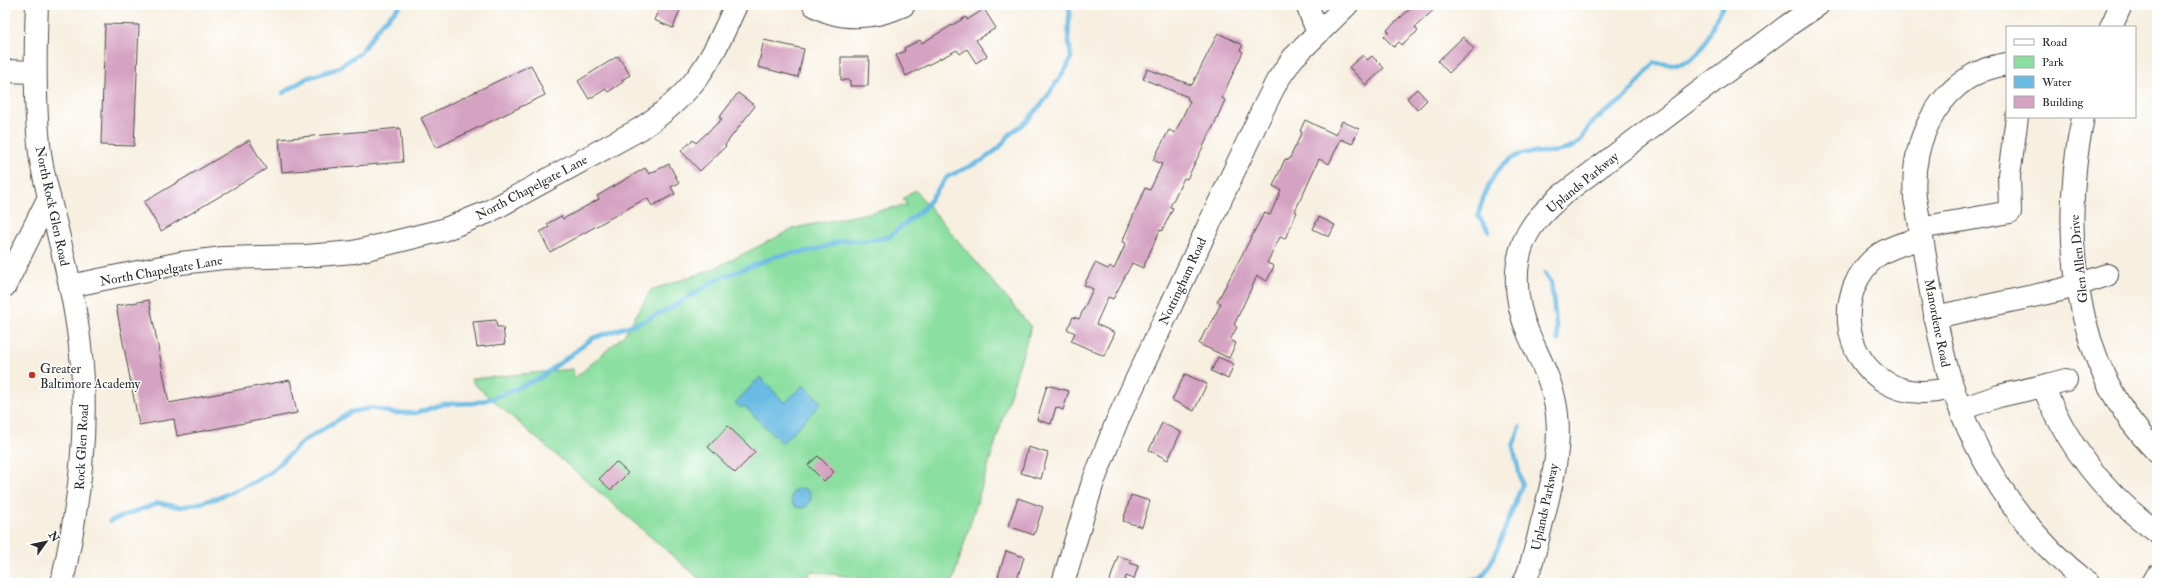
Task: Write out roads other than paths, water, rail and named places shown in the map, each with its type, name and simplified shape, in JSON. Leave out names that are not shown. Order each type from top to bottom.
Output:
[{"type":"street","name":"North Rock Glen Road","points":[[37,5],[35,72],[40,154],[70,286]]},
{"type":"street","name":"North Chapelgate Lane","points":[[70,286],[182,263],[223,258],[306,256],[354,252],[444,230],[488,212],[640,129],[663,114],[682,96],[710,62],[736,5]]},
{"type":"street","points":[[814,5],[843,16],[868,16],[904,5]]},
{"type":"street","points":[[1307,5],[1318,33]]},
{"type":"street","name":"Nottingham Road","points":[[1063,583],[1092,484],[1117,421],[1277,81],[1293,58],[1347,5]]},
{"type":"street","name":"Uplands Parkway","points":[[1524,583],[1535,551],[1552,481],[1557,446],[1558,415],[1547,372],[1529,334],[1520,310],[1516,287],[1517,266],[1529,232],[1544,212],[1562,195],[1787,26],[1818,5]]},
{"type":"street","points":[[2111,26],[2121,5]]},
{"type":"street","name":"Manordene Road","points":[[2006,64],[1985,69],[1965,81],[1946,97],[1930,118],[1920,145],[1914,172],[1915,198],[1936,317],[1953,388],[1960,409],[1985,461],[2017,510],[2055,553],[2088,583]]},
{"type":"street","points":[[5,71],[35,72]]},
{"type":"street","points":[[1953,388],[1911,392],[1887,383],[1865,364],[1857,351],[1850,333],[1849,304],[1853,289],[1868,265],[1885,251],[1921,233],[2010,212],[2009,175],[2016,118]]},
{"type":"street","name":"Glen Allen Drive","points":[[2083,118],[2075,165],[2072,212],[2078,286],[2095,355],[2112,393],[2133,426],[2157,452]]},
{"type":"street","points":[[5,286],[49,197]]},
{"type":"street","points":[[1936,317],[2078,286],[2107,275]]},
{"type":"street","name":"Rock Glen Road","points":[[62,583],[78,504],[84,442],[84,395],[80,345],[70,286]]},
{"type":"street","points":[[1960,409],[1999,396],[2066,380]]},
{"type":"street","points":[[2043,386],[2052,408],[2070,442],[2089,468],[2115,498],[2157,532]]},
{"type":"street","points":[[2153,583],[2157,576]]},
{"type":"water","points":[[760,377],[785,403],[803,385],[822,403],[782,443],[744,406],[741,408],[735,403]]},
{"type":"water","points":[[797,488],[805,488],[811,494],[811,502],[805,508],[797,508],[791,502],[791,494]]},
{"type":"waterway","points":[[283,93],[307,78],[336,69],[360,53],[381,24],[401,5]]},
{"type":"waterway","points":[[110,521],[158,503],[180,507],[196,504],[217,498],[256,481],[271,472],[302,442],[351,412],[372,408],[393,413],[416,413],[444,404],[474,403],[494,398],[540,378],[593,338],[641,322],[671,308],[718,279],[777,256],[815,250],[844,240],[864,241],[889,237],[924,208],[947,177],[983,160],[999,148],[1011,133],[1027,121],[1044,101],[1067,67],[1071,58],[1068,35],[1070,5]]},
{"type":"waterway","points":[[1489,231],[1478,216],[1488,186],[1500,168],[1517,156],[1527,153],[1562,151],[1576,145],[1591,124],[1626,96],[1654,63],[1682,63],[1697,55],[1724,5]]},
{"type":"waterway","points":[[1545,273],[1551,282],[1558,340]]},
{"type":"waterway","points":[[1467,583],[1483,576],[1494,557],[1522,485],[1513,446],[1520,427]]},
{"type":"place","name":"Greater Baltimore Academy","points":[[32,375]]}]
